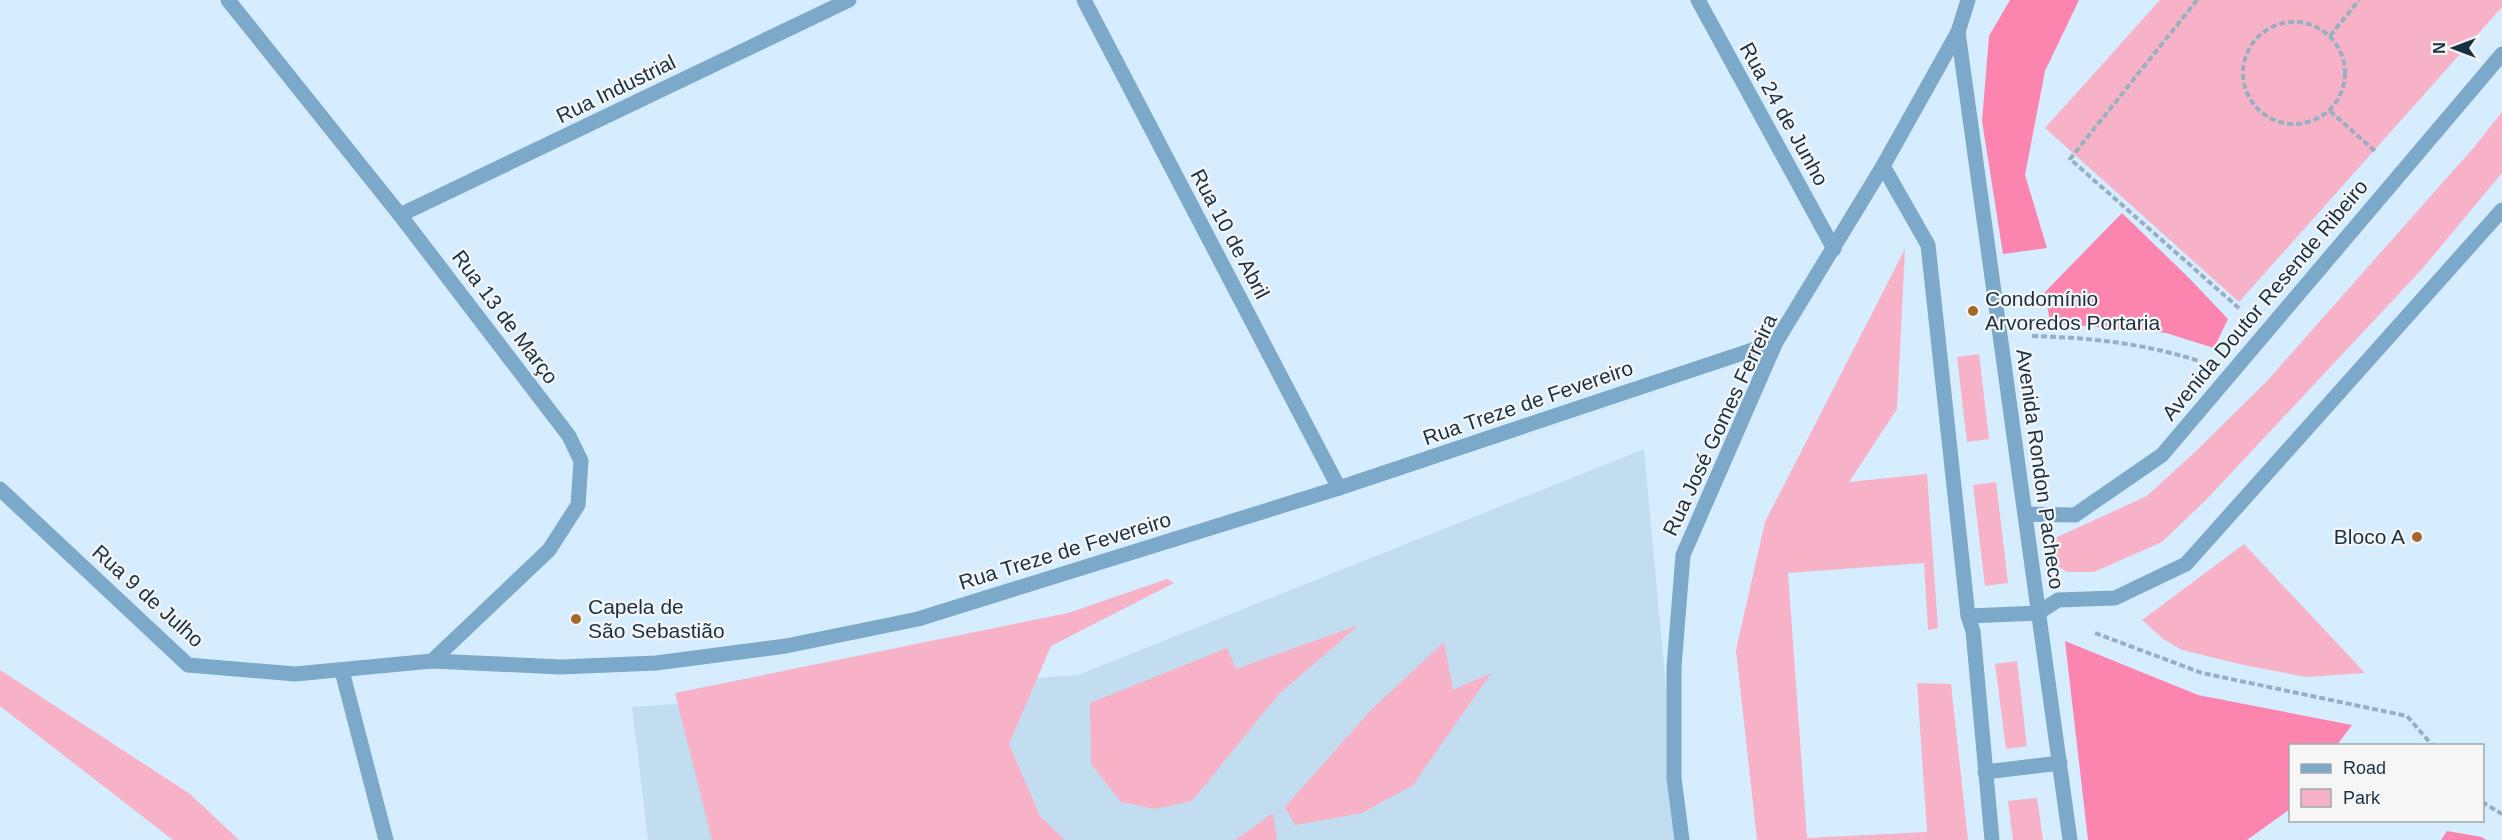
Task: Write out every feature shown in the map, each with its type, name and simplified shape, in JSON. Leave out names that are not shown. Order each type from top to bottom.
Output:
[{"type":"street","name":"Rua 13 de Março","points":[[228,0],[400,215],[569,436],[581,460],[578,505],[549,550],[432,661]]},
{"type":"street","name":"Rua Industrial","points":[[400,215],[849,0]]},
{"type":"street","name":"Rua 10 de Abril","points":[[1084,0],[1339,488]]},
{"type":"street","name":"Rua 24 de Junho","points":[[1698,0],[1834,249]]},
{"type":"street","name":"Rua José Gomes Ferreira","points":[[1682,840],[1674,778],[1674,668],[1683,555],[1776,342],[1834,249],[1958,32],[1968,0]]},
{"type":"street","name":"Avenida Rondon Pacheco","points":[[1958,32],[2070,840]]},
{"type":"street","name":"Avenida Doutor Resende Ribeiro","points":[[2025,514],[2075,515],[2162,454],[2502,54]]},
{"type":"street","points":[[1883,165],[1928,244],[1968,616],[1973,631],[1992,840]]},
{"type":"street","points":[[1968,616],[2038,613],[2058,600],[2115,598],[2186,564],[2502,210]]},
{"type":"street","name":"Rua Treze de Fevereiro","points":[[295,674],[432,661],[561,668],[656,663],[786,646],[918,619],[1339,488],[1776,342]]},
{"type":"street","name":"Rua 9 de Julho","points":[[0,489],[188,665],[295,674]]},
{"type":"street","points":[[342,671],[386,840]]},
{"type":"street","points":[[1985,772],[2060,763]]},
{"type":"path","points":[[2197,0],[2070,159],[2244,313]]},
{"type":"path","points":[[2330,36],[2359,0]]},
{"type":"path","points":[[2300,22],[2316,27],[2330,36],[2339,49],[2345,65],[2345,81],[2330,111],[2315,120],[2299,124],[2282,123],[2266,116],[2254,104],[2246,89],[2244,71],[2247,55],[2256,40],[2268,29],[2284,23],[2300,22]]},
{"type":"path","points":[[2330,111],[2378,153]]},
{"type":"path","points":[[2026,336],[2088,338],[2156,348],[2210,364]]},
{"type":"path","points":[[2093,633],[2202,673],[2407,716],[2431,744]]},
{"type":"path","points":[[2484,803],[2502,814]]},
{"type":"shaded area","points":[[2010,0],[2079,0],[2045,71],[2025,175],[2047,248],[2003,254],[1982,121],[1989,36]]},
{"type":"shaded area","points":[[2122,213],[2228,319],[2214,348],[2166,333],[2050,323],[2045,292]]},
{"type":"shaded area","points":[[1644,449],[1680,840],[648,840],[632,707],[1078,675]]},
{"type":"shaded area","points":[[2065,641],[2198,695],[2352,725],[2338,744],[2289,744],[2289,810],[2247,840],[2088,840]]},
{"type":"shaded area","points":[[2447,831],[2482,837],[2486,840],[2441,840]]},
{"type":"green space","points":[[2160,0],[2502,0],[2502,7],[2239,302],[2045,128]]},
{"type":"green space","points":[[2502,112],[2502,173],[2422,269],[2205,501],[2162,542],[2094,572],[2067,572],[2050,561],[2055,538],[2147,496],[2267,381],[2475,146]]},
{"type":"green space","points":[[1905,249],[1897,409],[1849,482],[1927,474],[1938,628],[1928,630],[1924,563],[1788,573],[1807,838],[1927,832],[1917,683],[1951,684],[1968,840],[1757,840],[1736,650],[1765,522]]},
{"type":"green space","points":[[1979,354],[1989,439],[1967,442],[1957,357]]},
{"type":"green space","points":[[1996,482],[2008,583],[1985,586],[1973,485]]},
{"type":"green space","points":[[2244,544],[2365,673],[2306,677],[2244,665],[2182,650],[2163,639],[2142,620]]},
{"type":"green space","points":[[1167,579],[1174,583],[1051,646],[1009,744],[1040,816],[1065,840],[712,840],[675,693],[1068,613]]},
{"type":"green space","points":[[1359,625],[1279,694],[1192,801],[1155,809],[1121,802],[1091,764],[1090,703],[1227,648],[1236,669]]},
{"type":"green space","points":[[1444,642],[1453,690],[1491,673],[1413,785],[1362,813],[1295,825],[1285,807],[1371,710]]},
{"type":"green space","points":[[2017,661],[2027,746],[2006,749],[1995,664]]},
{"type":"green space","points":[[0,670],[190,794],[239,840],[173,840],[0,706]]},
{"type":"green space","points":[[2037,798],[2043,840],[2013,840],[2008,801]]},
{"type":"green space","points":[[1273,813],[1277,840],[1235,840]]},
{"type":"place","name":"Condomínio Arvoredos Portaria","points":[[1973,311]]},
{"type":"place","name":"Bloco A","points":[[2417,537]]},
{"type":"place","name":"Capela de São Sebastião","points":[[576,619]]}]
